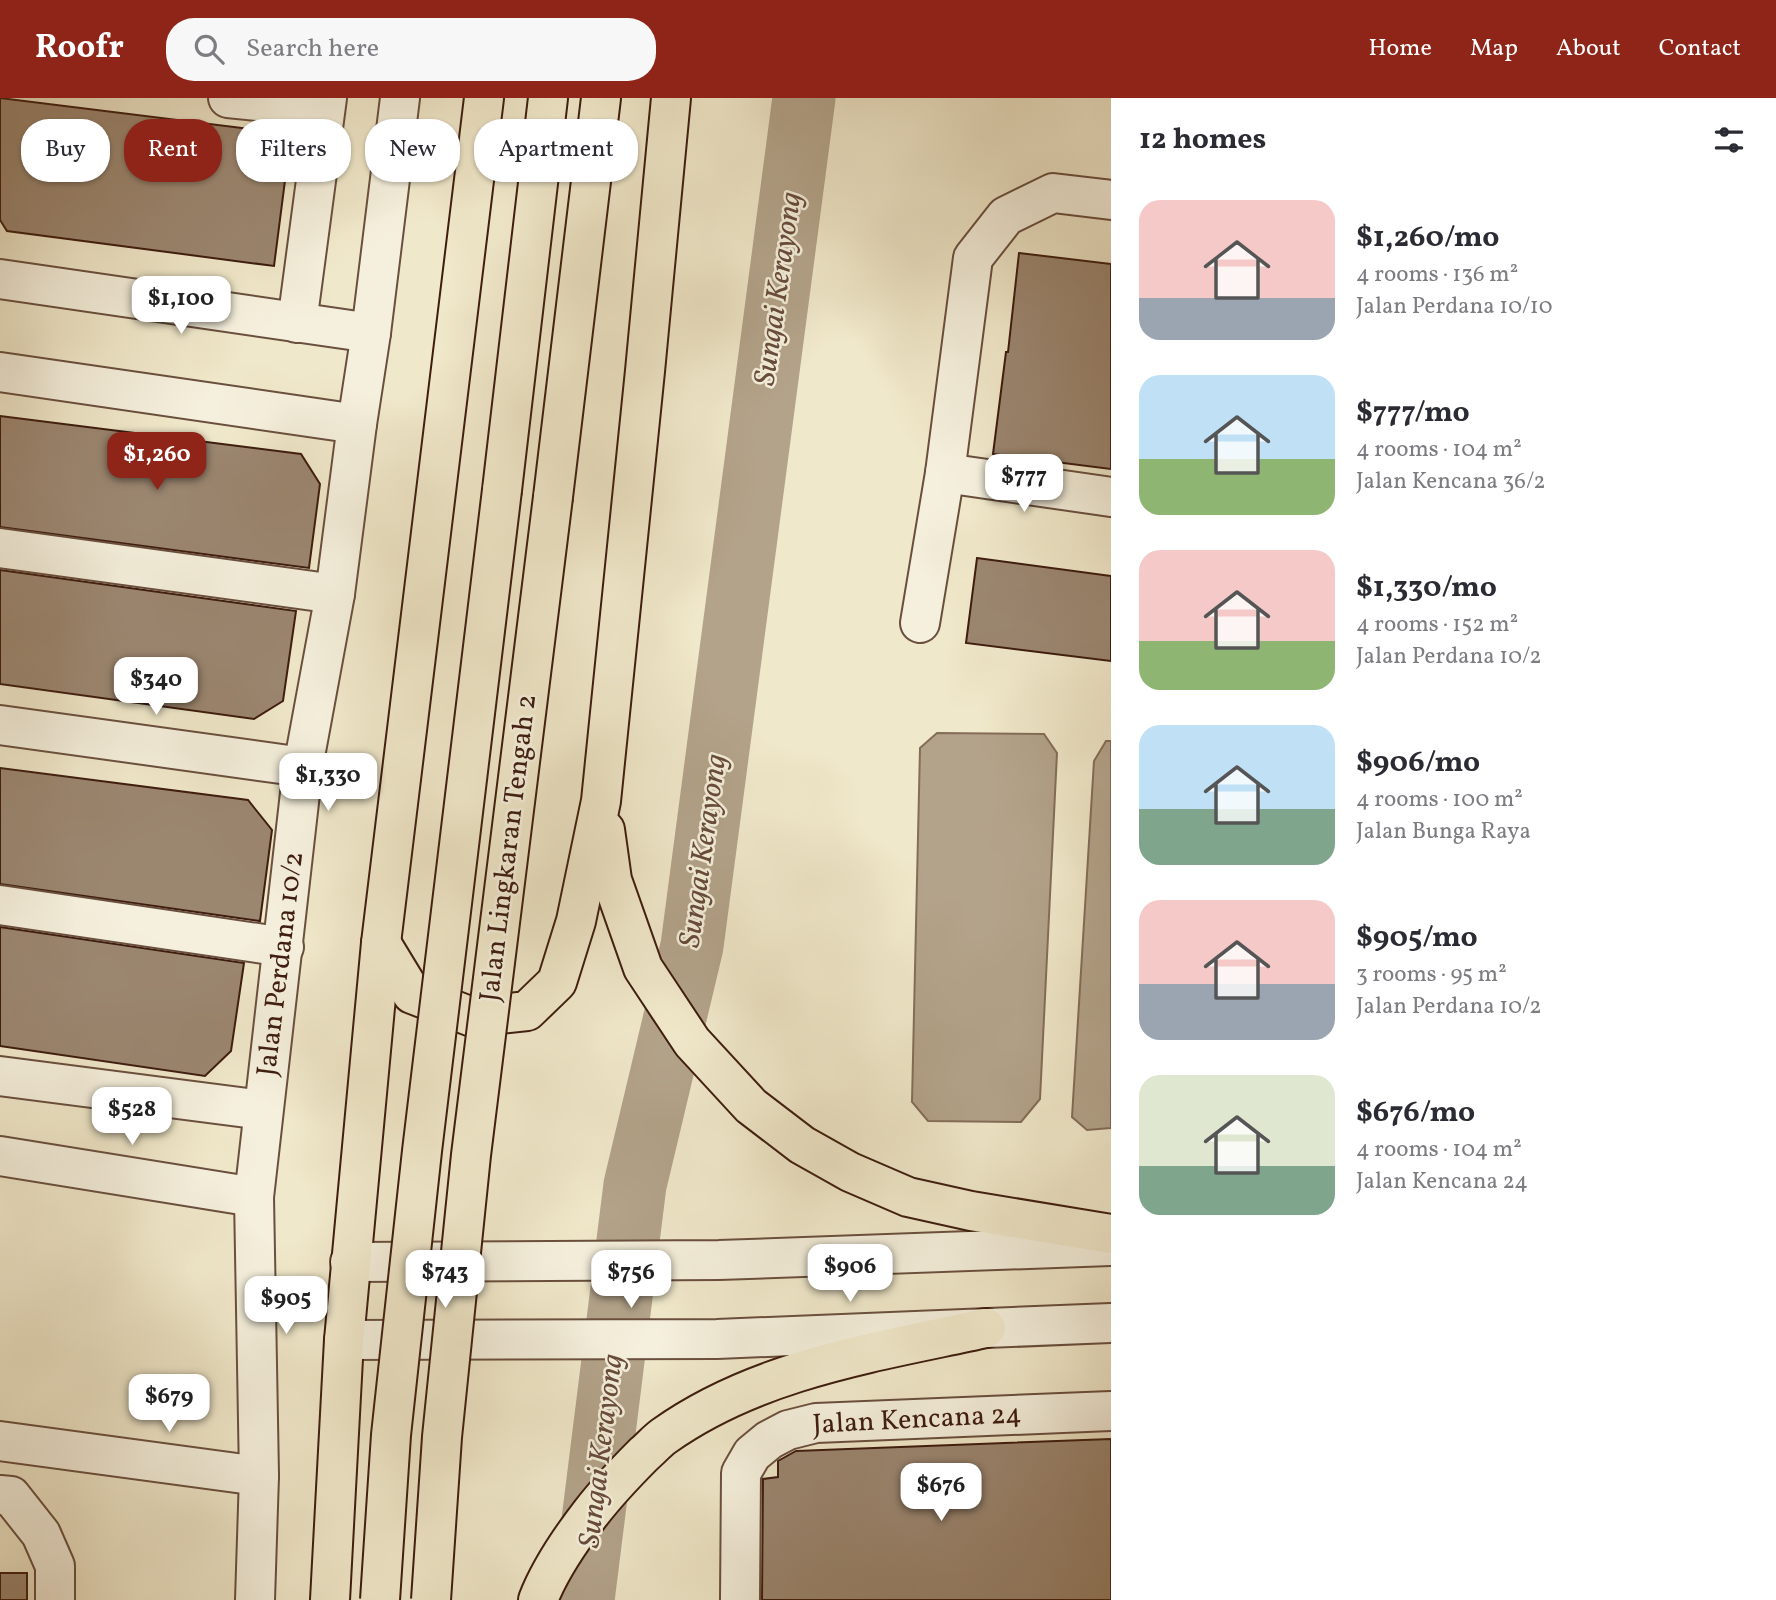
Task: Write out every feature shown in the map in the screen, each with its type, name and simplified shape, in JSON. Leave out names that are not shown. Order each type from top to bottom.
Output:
[{"type":"highway","points":[[330,1600],[350,1262],[381,943],[484,98]]},
{"type":"highway","name":"Jalan Lingkaran Tengah 2","points":[[380,1600],[391,1435],[422,1151],[548,98]]},
{"type":"highway","name":"Jalan Lingkaran Tengah 2","points":[[431,1600],[442,1437],[470,1169],[601,98]]},
{"type":"highway","points":[[381,943],[412,994],[472,1017],[527,1010],[556,982],[576,921],[601,801],[671,98]]},
{"type":"highway","points":[[601,801],[612,880],[643,968],[692,1042],[751,1106],[802,1145],[850,1172],[908,1197],[971,1211],[1111,1234]]},
{"type":"highway","points":[[538,1600],[543,1586],[573,1537],[621,1477],[663,1437],[719,1403],[787,1375],[862,1355],[986,1328]]},
{"type":"street","points":[[228,98],[326,103],[297,323]]},
{"type":"street","name":"Jalan Perdana 10/2","points":[[255,1600],[259,1476],[254,1197],[303,767],[335,594],[400,98]]},
{"type":"street","points":[[920,623],[945,473],[973,258],[1006,216],[1052,193],[1111,200]]},
{"type":"street","points":[[0,279],[370,333]]},
{"type":"street","points":[[0,372],[357,424]]},
{"type":"street","points":[[945,473],[1111,497]]},
{"type":"street","points":[[0,548],[335,594]]},
{"type":"street","points":[[0,725],[303,767]]},
{"type":"street","points":[[0,905],[284,947]]},
{"type":"street","points":[[0,1076],[263,1110]]},
{"type":"street","points":[[0,1156],[254,1197]]},
{"type":"street","points":[[350,1262],[719,1259],[1111,1246]]},
{"type":"street","points":[[344,1340],[717,1339],[1111,1323]]},
{"type":"street","name":"Jalan Kencana 24","points":[[740,1600],[741,1473],[752,1454],[769,1440],[788,1430],[816,1423],[1111,1411]]},
{"type":"street","points":[[55,1600],[55,1566],[41,1534],[5,1496],[12,1443],[259,1476]]},
{"type":"shaded area","points":[[937,733],[1044,734],[1057,753],[1040,1099],[1021,1122],[928,1121],[912,1102],[920,748]]},
{"type":"shaded area","points":[[1106,741],[1111,741],[1111,1128],[1087,1130],[1072,1117],[1094,761]]},
{"type":"building","points":[[0,98],[170,119],[124,119],[124,182],[222,182],[222,125],[236,127],[236,182],[285,182],[274,266],[7,231],[0,220]]},
{"type":"building","points":[[1019,253],[1111,264],[1111,469],[993,454]]},
{"type":"building","points":[[0,416],[301,454],[320,484],[309,568],[0,527]]},
{"type":"building","points":[[977,558],[1111,576],[1111,661],[966,643]]},
{"type":"building","points":[[0,570],[296,611],[283,701],[254,719],[0,684]]},
{"type":"building","points":[[0,768],[248,800],[272,830],[260,921],[0,884]]},
{"type":"building","points":[[0,927],[244,963],[231,1051],[205,1076],[0,1046]]},
{"type":"building","points":[[1111,1439],[1111,1600],[762,1600],[763,1479],[778,1477],[778,1461],[796,1451]]},
{"type":"building","points":[[0,1573],[27,1573],[27,1600],[0,1600]]},
{"type":"waterway","name":"Sungai Kerayong","points":[[583,1600],[635,1185],[692,946],[804,98]]}]
